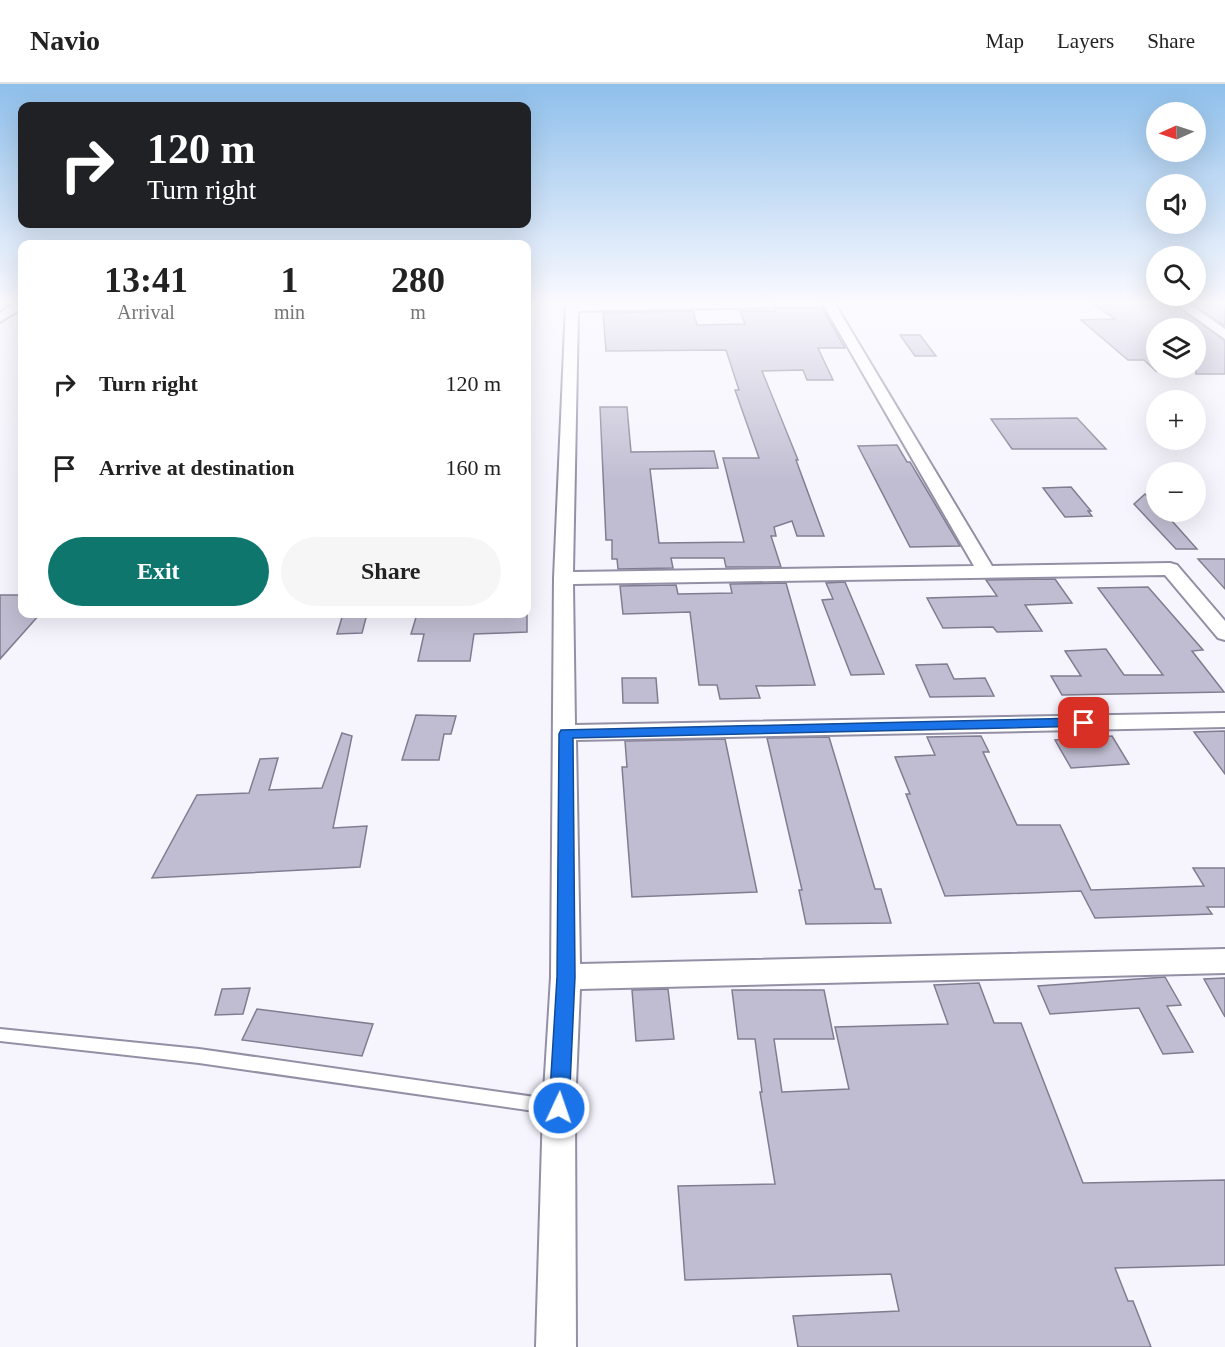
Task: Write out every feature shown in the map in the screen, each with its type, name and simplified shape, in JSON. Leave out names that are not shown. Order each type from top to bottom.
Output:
[{"type":"street","points":[[555,1347],[559,1108],[566,977],[566,734],[563,578],[570,363]]},
{"type":"street","points":[[864,363],[986,572]]},
{"type":"street","points":[[563,578],[1170,569],[1225,634]]},
{"type":"street","points":[[566,734],[1225,720]]},
{"type":"street","points":[[566,977],[1225,961]]},
{"type":"lane","points":[[0,1035],[199,1056],[559,1108]]},
{"type":"building","points":[[730,363],[825,363],[833,380],[807,380],[803,370],[762,371],[798,460],[796,460],[824,536],[797,536],[792,521],[774,527],[776,536],[771,536],[781,567],[726,567],[724,558],[671,558],[673,568],[618,569],[617,559],[612,559],[612,540],[606,540],[600,407],[627,407],[631,452],[714,451],[718,468],[650,469],[659,543],[744,542],[723,458],[759,458],[735,390],[739,390]]},
{"type":"building","points":[[1206,363],[1225,363],[1225,374],[1206,374]]},
{"type":"building","points":[[1077,418],[1106,449],[1012,449],[991,419]]},
{"type":"building","points":[[897,445],[907,462],[910,462],[960,546],[910,547],[858,446]]},
{"type":"building","points":[[1071,487],[1091,511],[1088,511],[1092,516],[1065,517],[1043,488]]},
{"type":"building","points":[[1146,495],[1146,517],[1134,504]]},
{"type":"building","points":[[1151,522],[1173,522],[1197,549],[1176,549]]},
{"type":"building","points":[[1198,559],[1225,559],[1225,589]]},
{"type":"building","points":[[1055,579],[1072,603],[1025,605],[1042,631],[997,632],[993,627],[943,628],[927,598],[997,596],[986,580]]},
{"type":"building","points":[[845,582],[884,674],[851,675],[822,600],[833,599],[826,583]]},
{"type":"building","points":[[786,583],[815,685],[756,686],[760,698],[720,699],[717,685],[699,685],[690,612],[623,614],[620,586],[676,585],[678,594],[732,593],[730,584]]},
{"type":"building","points":[[1148,587],[1203,650],[1192,651],[1224,692],[1062,695],[1051,676],[1081,676],[1065,651],[1106,649],[1124,675],[1163,675],[1098,588]]},
{"type":"building","points":[[0,595],[18,595],[18,618],[36,618],[0,659]]},
{"type":"building","points":[[342,618],[366,618],[362,633],[337,634]]},
{"type":"building","points":[[416,618],[527,618],[527,632],[474,634],[470,661],[418,661],[424,634],[411,634]]},
{"type":"building","points":[[947,664],[954,679],[985,678],[994,696],[930,697],[916,665]]},
{"type":"building","points":[[622,678],[656,678],[658,703],[623,703]]},
{"type":"building","points":[[416,715],[456,716],[451,734],[444,734],[439,760],[402,760]]},
{"type":"building","points":[[1225,731],[1225,774],[1194,732]]},
{"type":"building","points":[[342,733],[352,736],[333,828],[367,826],[360,867],[152,878],[197,795],[249,793],[260,759],[278,758],[269,790],[322,788]]},
{"type":"building","points":[[981,736],[989,752],[983,752],[1017,825],[1060,825],[1091,890],[1204,886],[1193,868],[1225,868],[1225,907],[1207,907],[1212,914],[1095,918],[1081,891],[945,896],[906,794],[910,794],[895,757],[935,755],[927,737]]},
{"type":"building","points":[[1112,736],[1129,764],[1071,768],[1055,740]]},
{"type":"building","points":[[829,737],[875,889],[881,889],[891,923],[806,924],[799,890],[802,890],[767,738]]},
{"type":"building","points":[[725,739],[757,892],[632,897],[622,767],[627,767],[625,741]]},
{"type":"building","points":[[1165,977],[1181,1005],[1167,1006],[1193,1052],[1163,1054],[1139,1008],[1050,1014],[1038,986]]},
{"type":"building","points":[[1225,978],[1225,1017],[1204,979]]},
{"type":"building","points":[[979,983],[994,1023],[1021,1023],[1083,1183],[1225,1180],[1225,1265],[1115,1268],[1128,1301],[1133,1301],[1151,1347],[798,1347],[793,1316],[899,1311],[891,1274],[685,1280],[678,1186],[775,1184],[760,1092],[762,1092],[755,1039],[738,1039],[732,990],[824,990],[834,1039],[774,1039],[782,1092],[849,1089],[835,1027],[948,1024],[934,985]]},
{"type":"building","points":[[250,988],[243,1014],[215,1015],[222,989]]},
{"type":"building","points":[[668,989],[674,1039],[636,1041],[632,990]]},
{"type":"building","points":[[257,1009],[373,1024],[362,1056],[242,1040]]},
{"type":"route","points":[[559,1108],[566,977],[566,734],[1084,723]]}]
